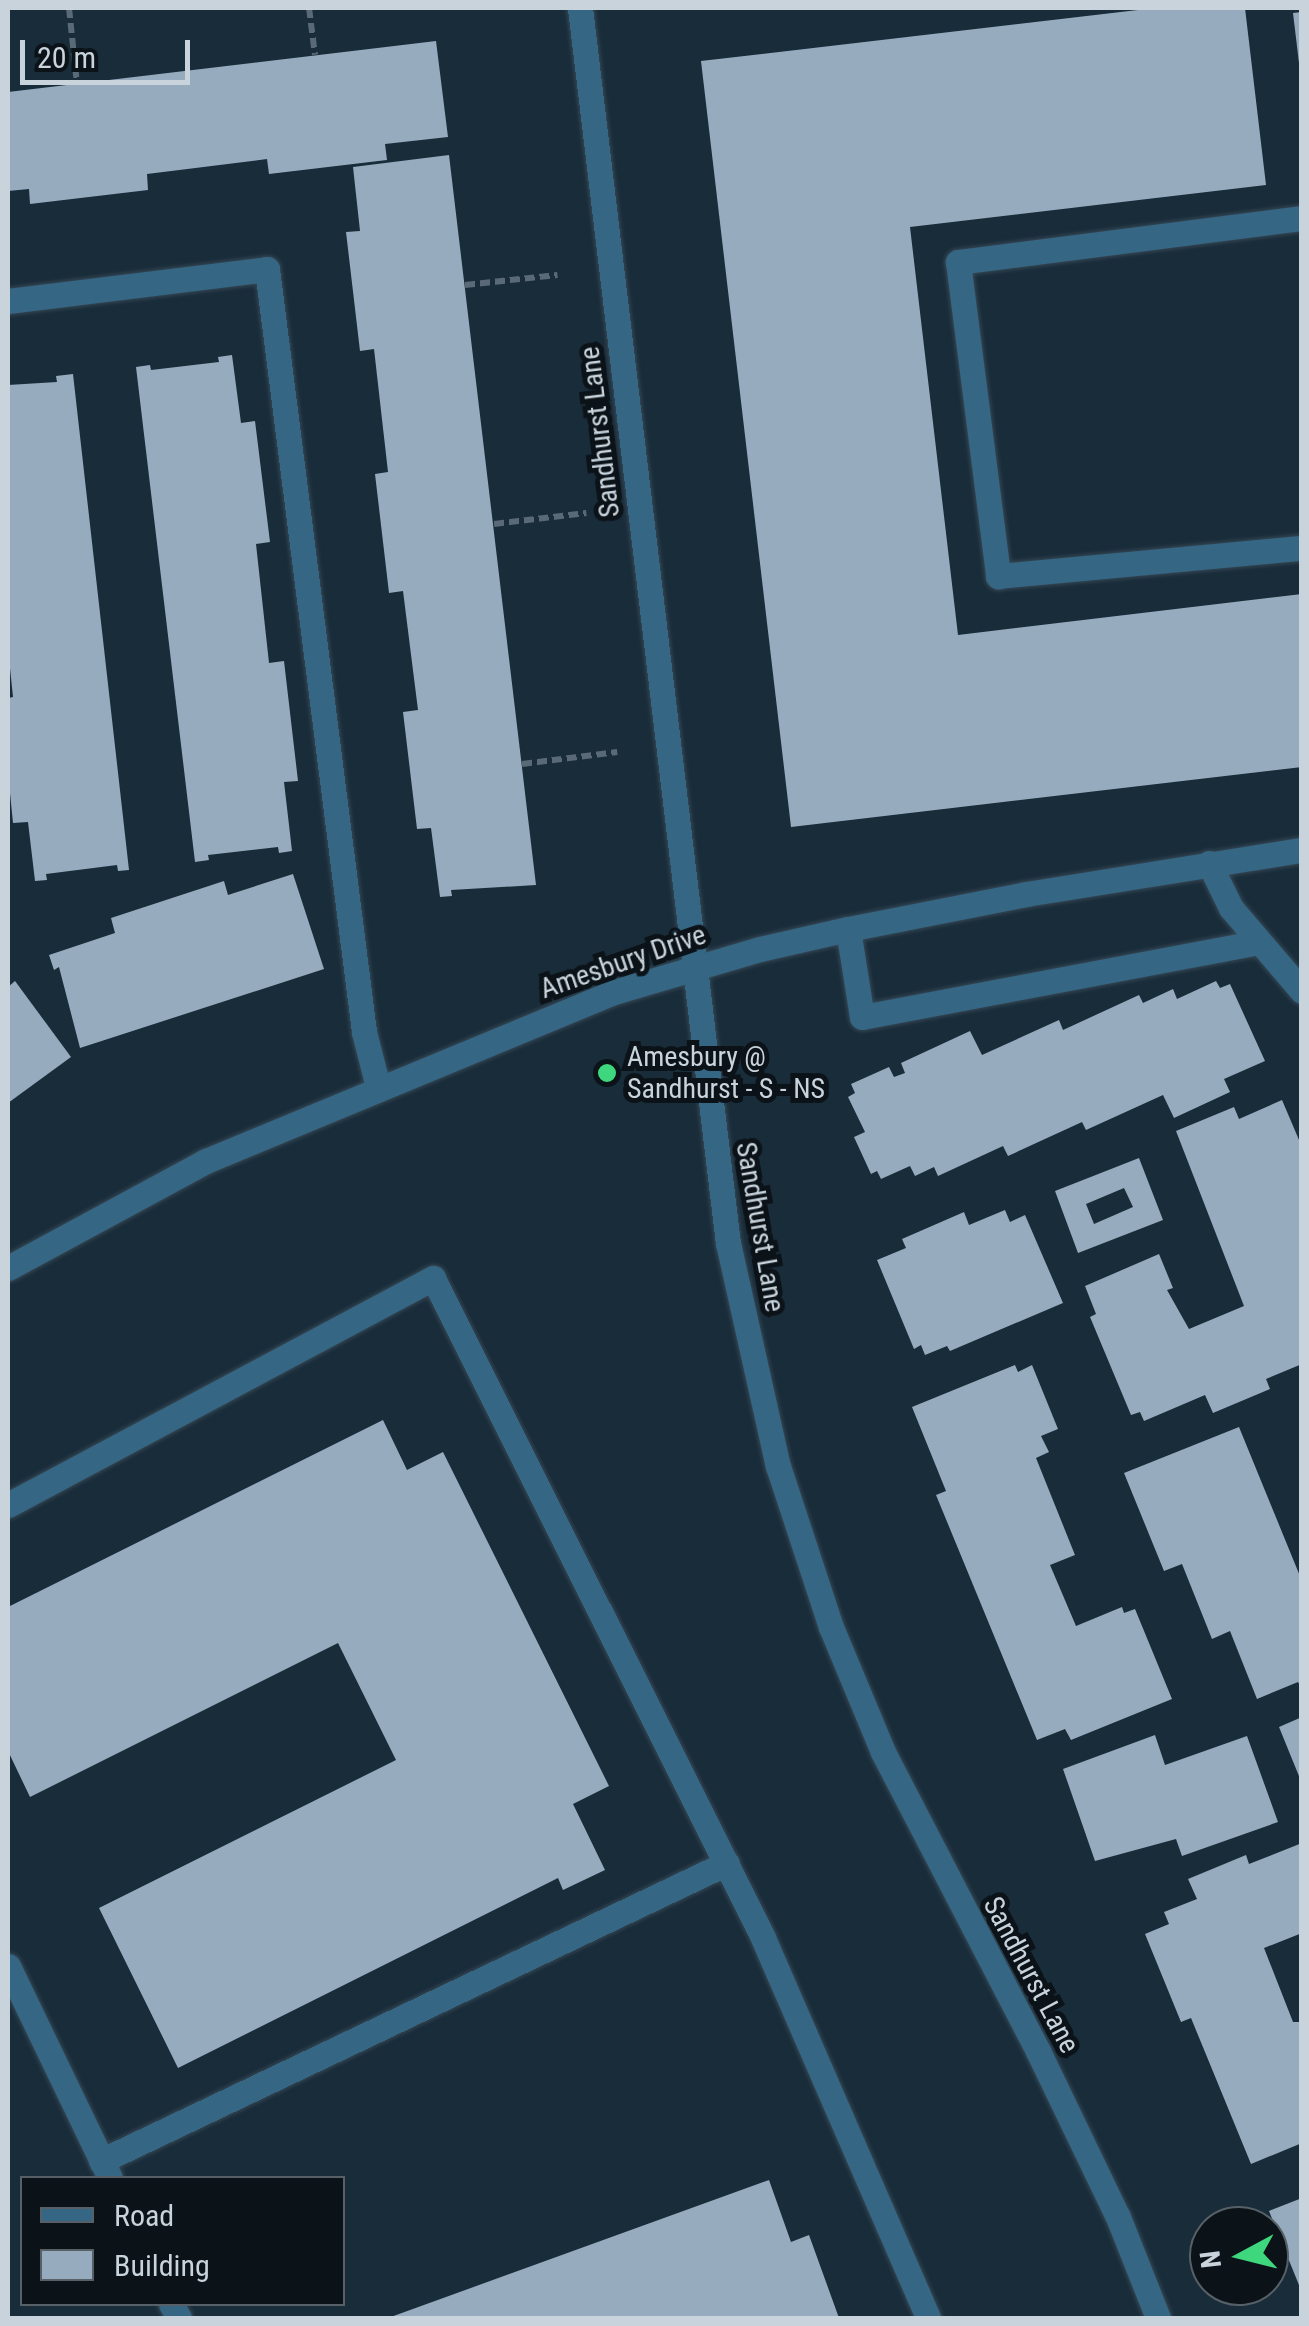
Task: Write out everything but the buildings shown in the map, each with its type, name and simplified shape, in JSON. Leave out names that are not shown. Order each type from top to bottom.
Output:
[{"type":"street","name":"Sandhurst Lane","points":[[580,8],[728,1243],[778,1466],[830,1627],[900,1788],[1038,2050],[1118,2216],[1158,2318]]},
{"type":"street","points":[[1302,218],[958,262],[998,576],[1302,548]]},
{"type":"street","points":[[8,301],[268,269],[364,1032],[378,1087]]},
{"type":"street","name":"Amesbury Drive","points":[[8,1268],[206,1161],[614,992],[692,967],[848,929],[1209,863],[1302,850]]},
{"type":"street","points":[[1209,863],[1231,908],[1302,991]]},
{"type":"street","points":[[848,929],[862,1017],[1258,942]]},
{"type":"street","points":[[8,1506],[433,1278],[763,1938],[928,2318]]},
{"type":"street","points":[[8,1966],[106,2170],[726,1864]]},
{"type":"path","points":[[68,8],[76,84]]},
{"type":"path","points":[[308,8],[315,55]]},
{"type":"path","points":[[465,285],[557,276]]},
{"type":"path","points":[[494,524],[586,513]]},
{"type":"path","points":[[522,764],[617,752]]},
{"type":"place","name":"Amesbury @ Sandhurst - S - NS","points":[[607,1073]]}]
